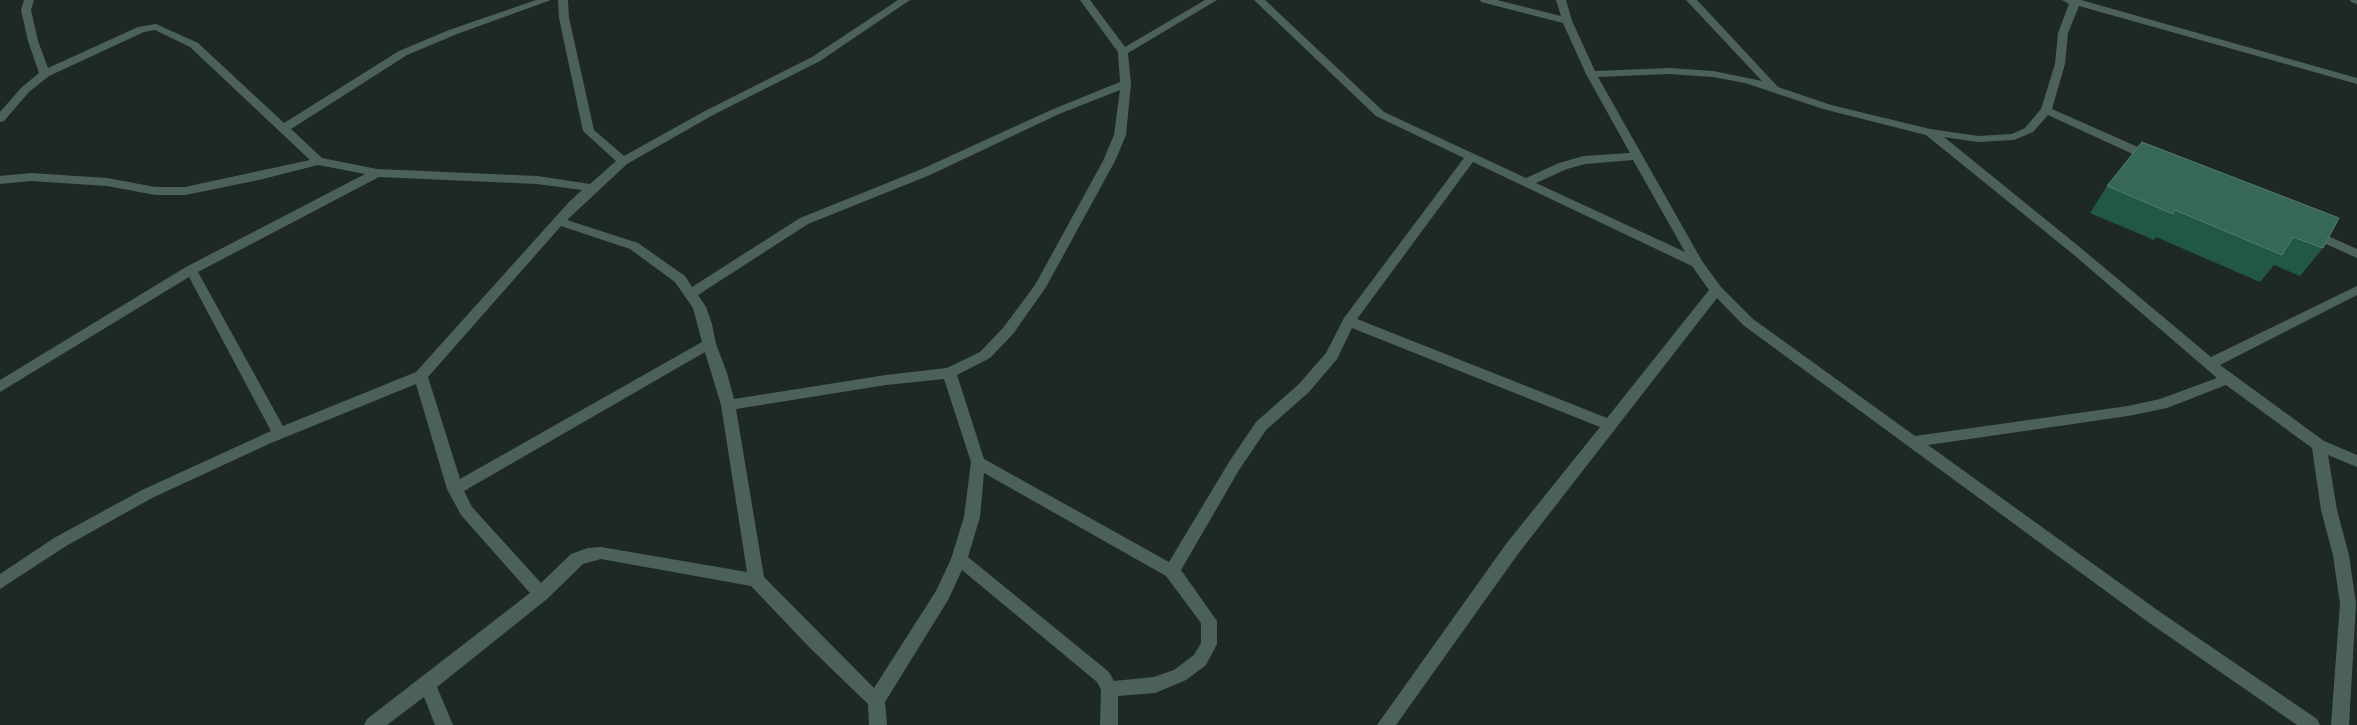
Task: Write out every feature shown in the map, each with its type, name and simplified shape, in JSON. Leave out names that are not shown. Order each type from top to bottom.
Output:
[{"type":"street","points":[[30,0],[26,10],[33,41],[45,74]]},
{"type":"street","points":[[283,129],[388,61],[409,50],[453,32],[546,0]]},
{"type":"street","points":[[563,0],[564,18],[588,131],[623,161]]},
{"type":"street","points":[[0,582],[60,542],[130,503],[279,433],[422,376],[560,222],[573,205],[623,161],[729,102],[816,59],[906,0]]},
{"type":"street","points":[[728,405],[886,380],[949,373],[985,355],[1008,330],[1040,287],[1109,162],[1120,135],[1126,84],[1123,52],[1085,0]]},
{"type":"street","points":[[1123,52],[1212,0]]},
{"type":"street","points":[[1259,0],[1380,114],[1470,158],[1697,263]]},
{"type":"street","points":[[1485,0],[1567,21]]},
{"type":"street","points":[[1561,0],[1567,21],[1591,74],[1697,263],[1716,290],[1748,322],[2154,617],[2311,725]]},
{"type":"street","points":[[1691,0],[1775,89]]},
{"type":"street","points":[[1591,74],[1668,71],[1713,74],[1747,80],[1827,107],[1930,132],[1978,139],[2014,136],[2028,130],[2046,110],[2060,64],[2063,33],[2072,1],[2357,81]]},
{"type":"street","points":[[0,120],[25,90],[45,74],[142,29],[156,27],[194,45],[318,160]]},
{"type":"street","points":[[690,294],[804,222],[926,172],[1055,112],[1126,84]]},
{"type":"street","points":[[2046,110],[2159,162]]},
{"type":"street","points":[[1930,132],[2078,252],[2228,379],[2319,445],[2357,461]]},
{"type":"street","points":[[1525,183],[1563,166],[1584,160],[1638,156]]},
{"type":"street","points":[[1172,571],[1229,474],[1262,426],[1304,388],[1332,356],[1349,321],[1470,158]]},
{"type":"street","points":[[0,180],[31,177],[107,182],[155,191],[185,191],[242,180],[318,160],[377,173],[537,180],[592,188]]},
{"type":"street","points":[[0,388],[191,270],[377,173]]},
{"type":"street","points":[[560,222],[599,233],[634,246],[680,279],[690,294],[705,324],[709,344],[720,373],[728,405],[756,580],[816,643],[876,701]]},
{"type":"street","points":[[2298,226],[2357,254]]},
{"type":"street","points":[[191,270],[279,433]]},
{"type":"street","points":[[1386,725],[1512,549],[1716,290]]},
{"type":"street","points":[[2210,364],[2357,290]]},
{"type":"street","points":[[1349,321],[1609,426]]},
{"type":"street","points":[[455,489],[709,344]]},
{"type":"street","points":[[878,725],[876,701],[917,632],[942,595],[959,559],[972,517],[978,462],[949,373]]},
{"type":"street","points":[[422,376],[455,489],[466,511],[541,594]]},
{"type":"street","points":[[1912,442],[2128,411],[2162,404],[2228,379]]},
{"type":"street","points":[[2319,445],[2329,510],[2341,555],[2348,604],[2340,725]]},
{"type":"street","points":[[978,462],[1172,571],[1209,622],[1209,644],[1200,660],[1180,675],[1155,685],[1110,688]]},
{"type":"street","points":[[373,725],[427,685],[541,594],[577,560],[588,554],[601,553],[756,580]]},
{"type":"street","points":[[959,559],[1103,677],[1110,688],[1109,725]]},
{"type":"street","points":[[427,685],[444,725]]},
{"type":"building","points":[[2142,142],[2339,218],[2323,248],[2293,237],[2282,255],[2175,210],[2173,214],[2107,186]]}]
